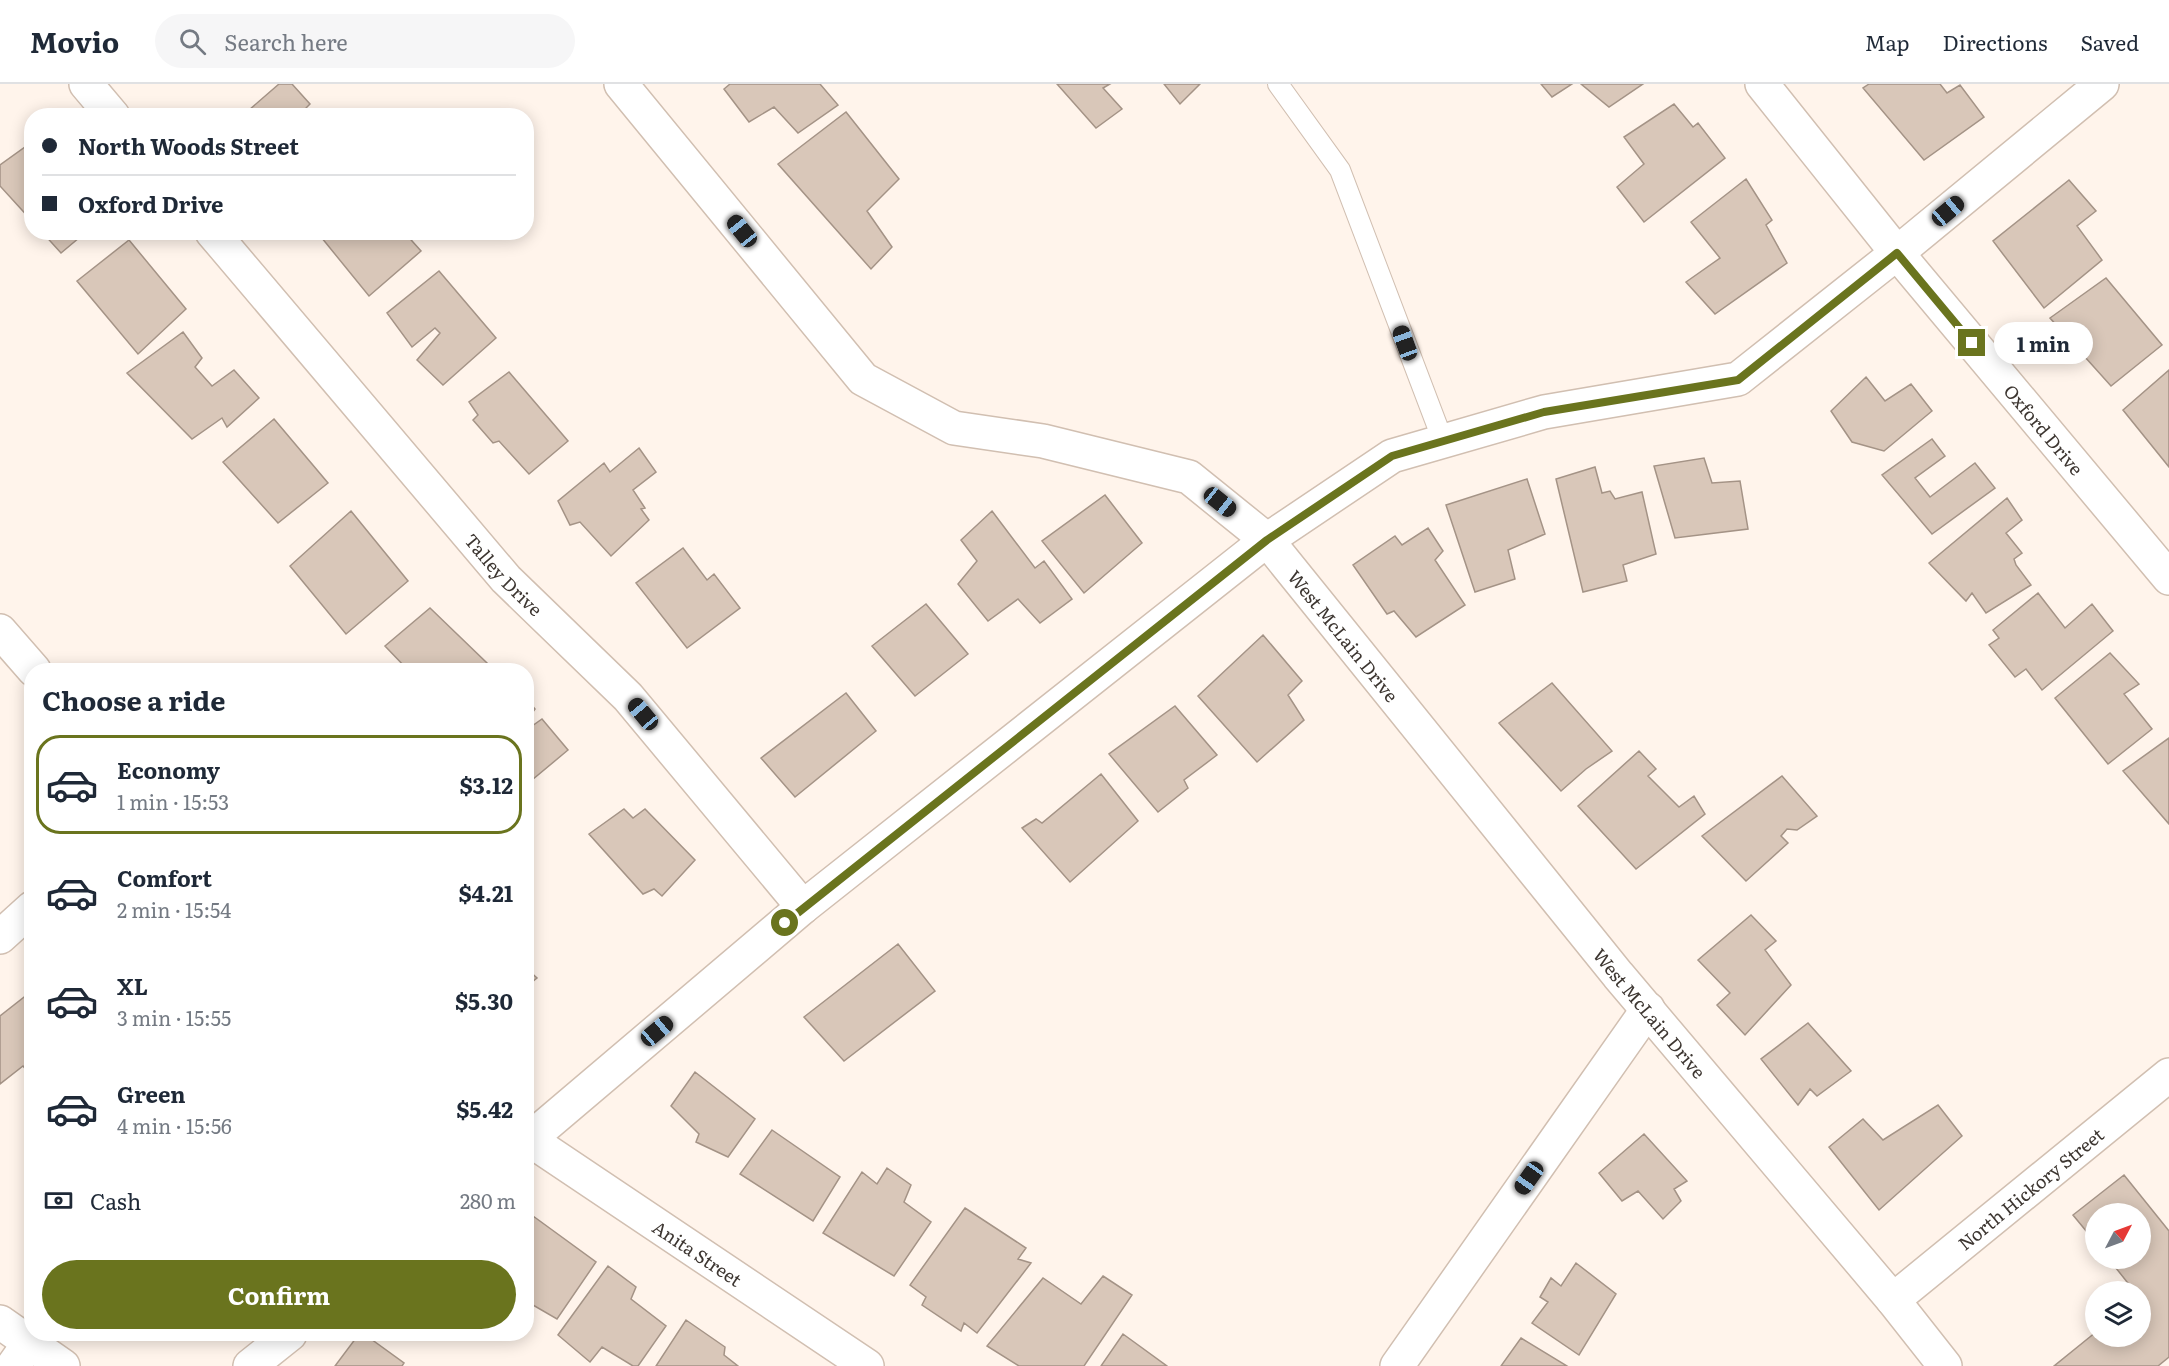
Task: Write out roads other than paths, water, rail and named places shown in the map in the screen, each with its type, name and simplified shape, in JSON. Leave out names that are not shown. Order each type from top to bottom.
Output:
[{"type":"street","points":[[86,84],[106,108]]},
{"type":"street","name":"West McLain Drive","points":[[621,84],[863,379],[954,429],[1043,441],[1189,477],[1267,540],[1618,975],[1893,1300],[1945,1366]]},
{"type":"street","name":"Oxford Drive","points":[[1762,84],[1897,253],[2169,578]]},
{"type":"street","points":[[534,1136],[803,907],[1267,540],[1392,456],[1544,412],[1738,380],[2102,84]]},
{"type":"street","name":"Talley Drive","points":[[219,240],[506,579],[628,697],[803,907]]},
{"type":"street","points":[[0,632],[28,663]]},
{"type":"street","points":[[0,937],[24,915]]},
{"type":"street","points":[[1397,1366],[1648,1009]]},
{"type":"street","name":"North Hickory Street","points":[[1893,1300],[2169,1076]]},
{"type":"street","name":"Anita Street","points":[[534,1145],[867,1366]]},
{"type":"street","points":[[0,1322],[21,1354],[63,1366]]},
{"type":"street","points":[[250,1366],[281,1341]]},
{"type":"lane","points":[[1278,84],[1340,170],[1443,441]]}]
